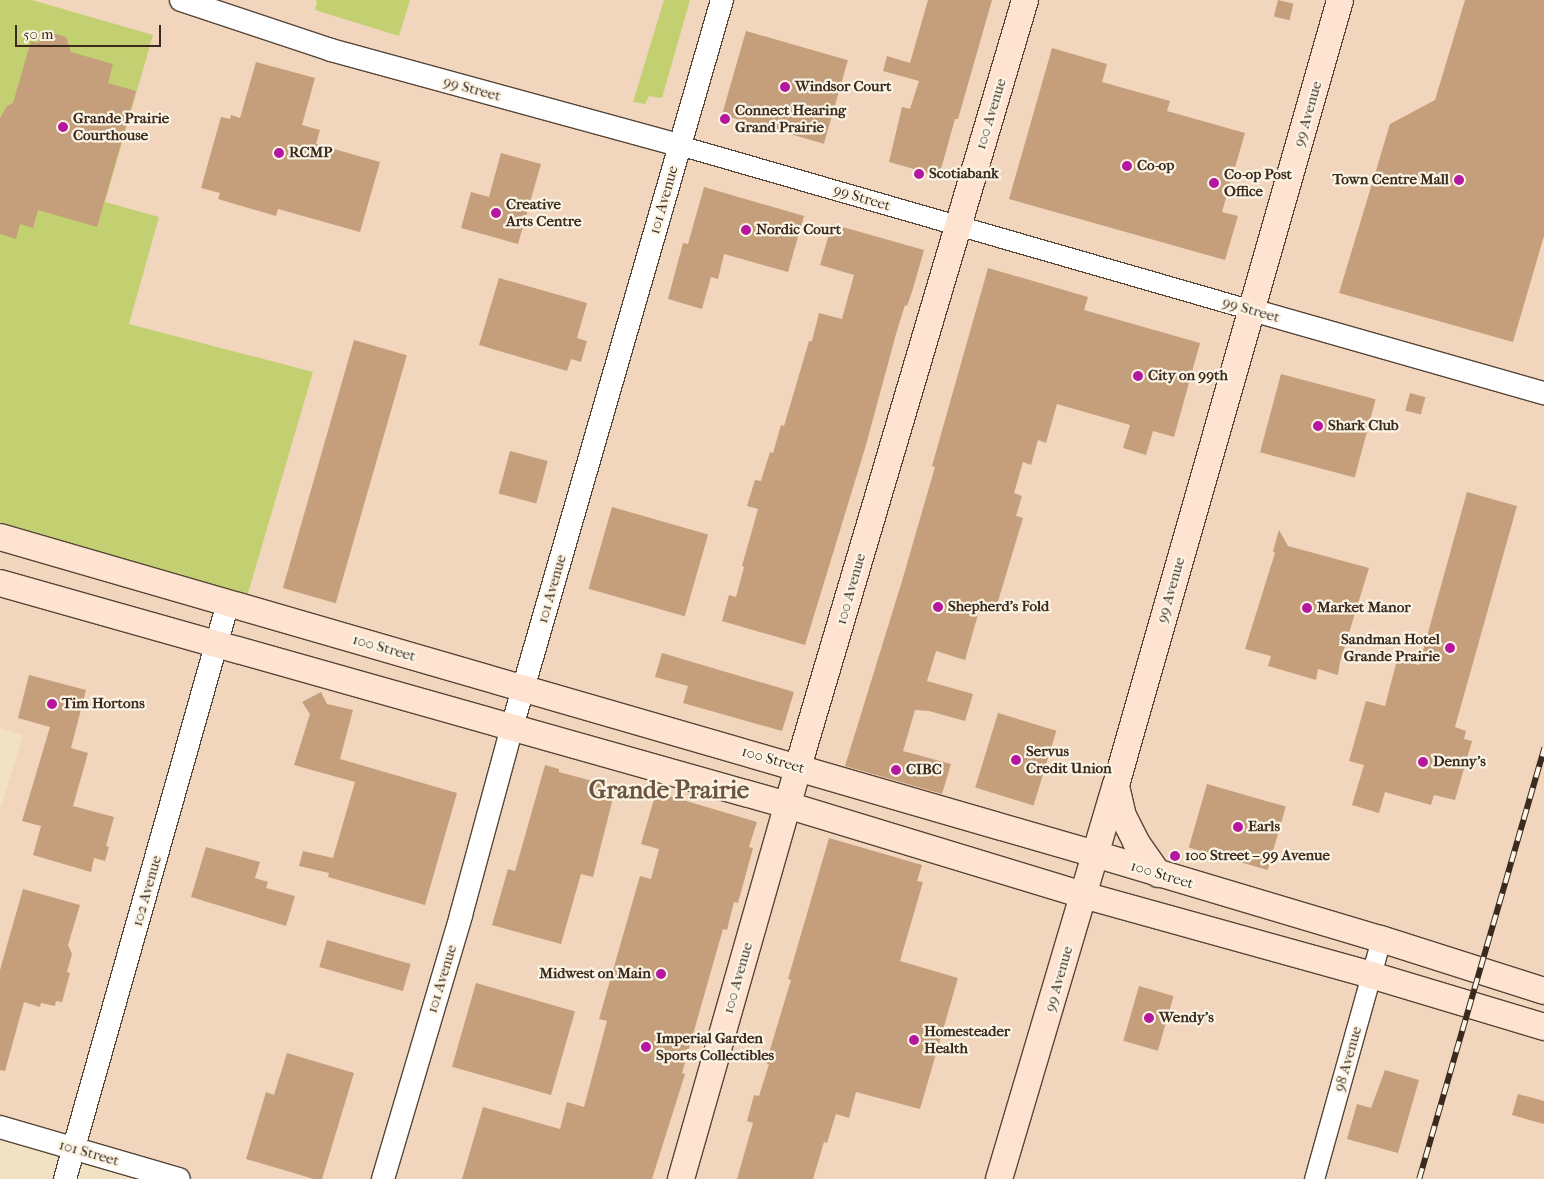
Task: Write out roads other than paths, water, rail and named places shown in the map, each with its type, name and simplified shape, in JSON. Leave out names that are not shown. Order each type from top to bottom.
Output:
[{"type":"main road","name":"100 Avenue","points":[[681,1179],[787,805],[1025,0]]},
{"type":"main road","name":"99 Avenue","points":[[999,1179],[1116,785],[1340,0]]},
{"type":"main road","name":"100 Street","points":[[0,537],[1095,854],[1381,939],[1544,991]]},
{"type":"main road","points":[[0,583],[217,646],[787,805],[1084,894],[1371,975],[1544,1027]]},
{"type":"main road","points":[[1116,785],[1123,816],[1136,842],[1158,874]]},
{"type":"street","name":"99 Street","points":[[180,0],[331,50],[679,145],[1544,393]]},
{"type":"street","name":"101 Avenue","points":[[382,1179],[461,915],[523,688],[722,0]]},
{"type":"street","name":"102 Avenue","points":[[65,1179],[228,603]]},
{"type":"street","name":"98 Avenue","points":[[1314,1179],[1381,939]]},
{"type":"street","name":"101 Street","points":[[0,1127],[179,1179]]},
{"type":"railway","points":[[1419,1179],[1544,748]]},
{"type":"place","name":"Windsor Court","points":[[785,87]]},
{"type":"place","name":"Connect Hearing Grand Prairie","points":[[725,119]]},
{"type":"place","name":"Grande Prairie Courthouse","points":[[63,127]]},
{"type":"place","name":"RCMP","points":[[279,153]]},
{"type":"place","name":"Co-op","points":[[1127,166]]},
{"type":"place","name":"Scotiabank","points":[[919,174]]},
{"type":"place","name":"Town Centre Mall","points":[[1459,180]]},
{"type":"place","name":"Co-op Post Office","points":[[1214,183]]},
{"type":"place","name":"Creative Arts Centre","points":[[496,213]]},
{"type":"place","name":"Nordic Court","points":[[746,230]]},
{"type":"place","name":"City on 99th","points":[[1138,376]]},
{"type":"place","name":"Shark Club","points":[[1318,426]]},
{"type":"place","name":"Shepherd's Fold","points":[[938,607]]},
{"type":"place","name":"Market Manor","points":[[1307,608]]},
{"type":"place","name":"Sandman Hotel Grande Prairie","points":[[1450,648]]},
{"type":"place","name":"Tim Hortons","points":[[52,704]]},
{"type":"place","name":"Servus Credit Union","points":[[1016,760]]},
{"type":"place","name":"Denny's","points":[[1423,762]]},
{"type":"place","name":"CIBC","points":[[896,770]]},
{"type":"place","name":"Earls","points":[[1238,827]]},
{"type":"place","name":"100 Street – 99 Avenue","points":[[1175,856]]},
{"type":"place","name":"Midwest on Main","points":[[661,974]]},
{"type":"place","name":"Wendy's","points":[[1149,1018]]},
{"type":"place","name":"Homesteader Health","points":[[914,1040]]},
{"type":"place","name":"Imperial Garden Sports Collectibles","points":[[646,1047]]},
{"type":"district","name":"Grande Prairie","points":[[669,790]]}]
